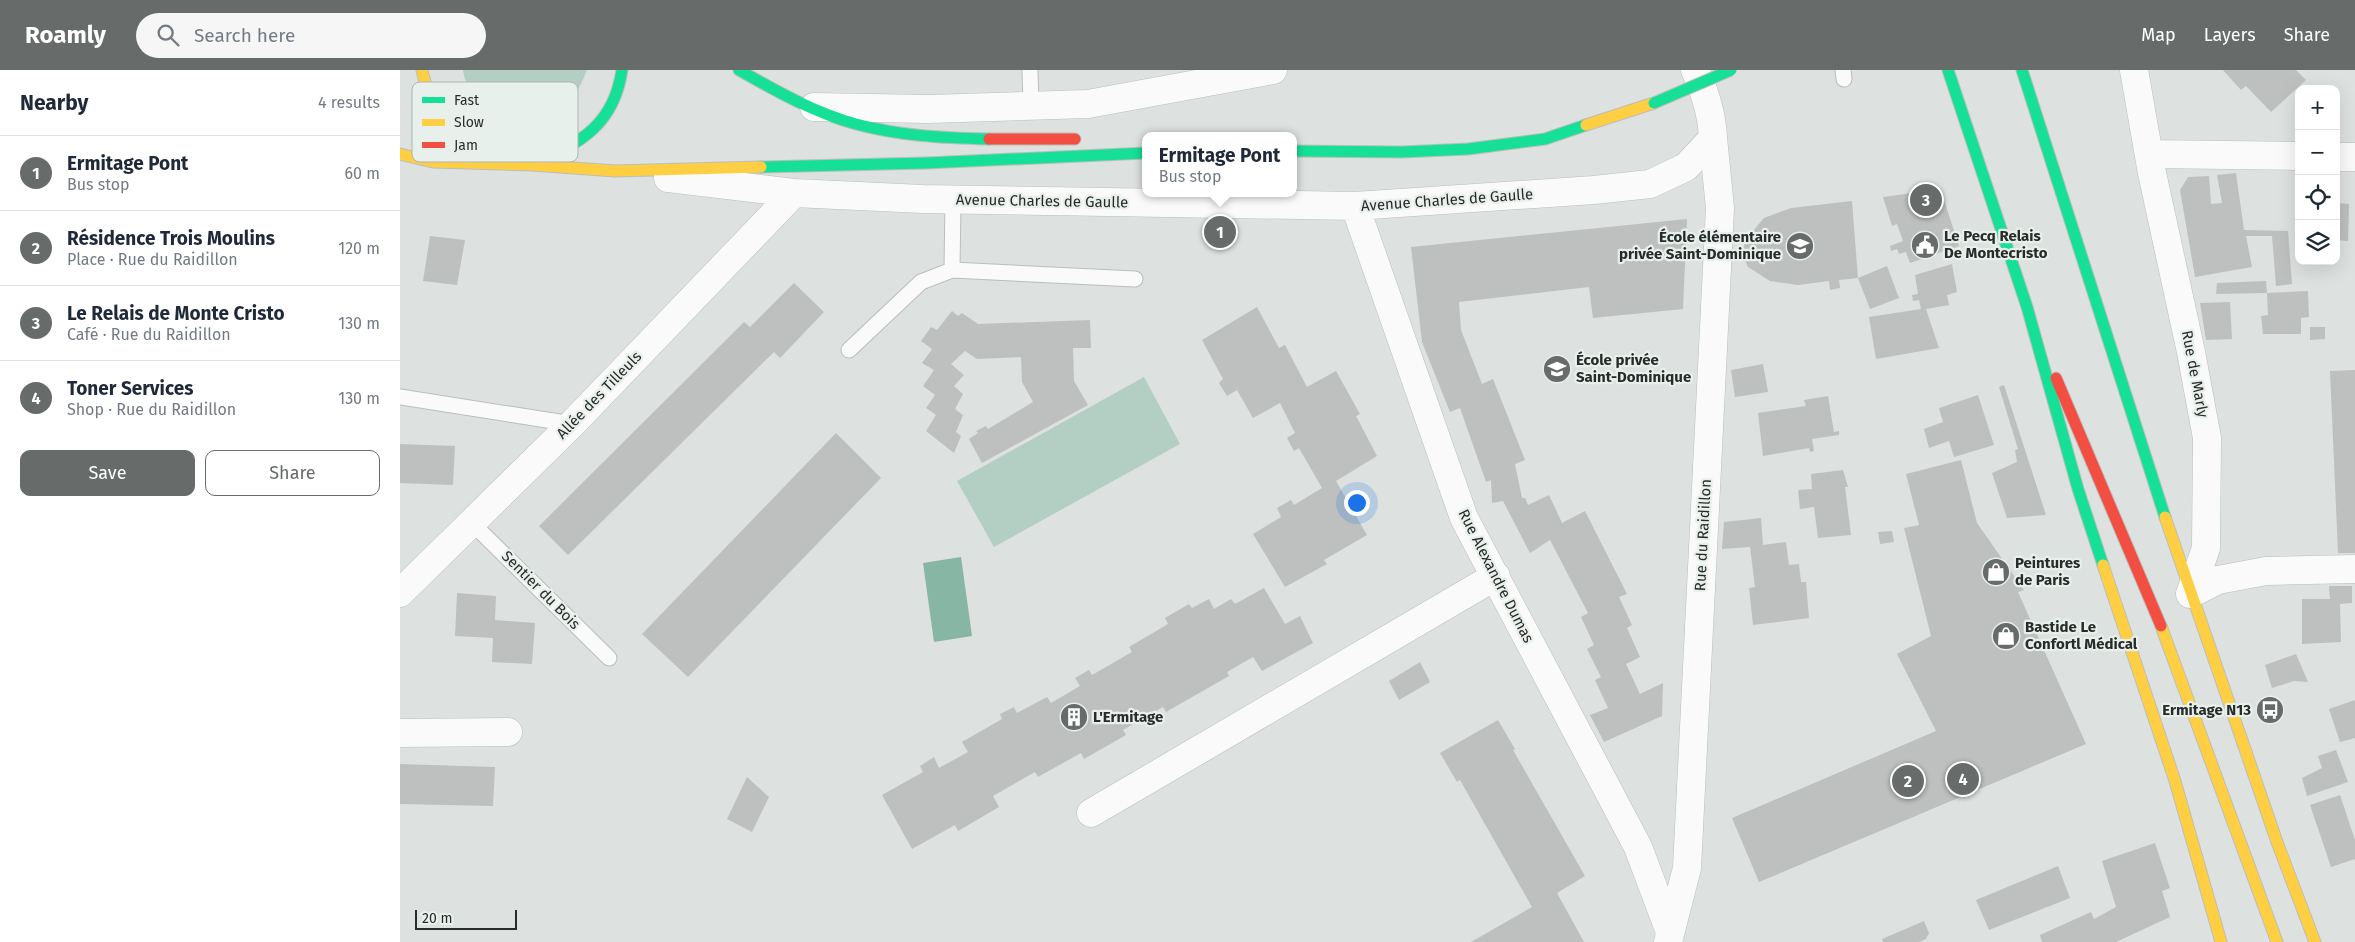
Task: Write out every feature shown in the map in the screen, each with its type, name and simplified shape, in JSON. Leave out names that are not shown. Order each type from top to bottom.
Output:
[{"type":"main road","points":[[578,142],[596,128],[613,103],[622,70]]},
{"type":"main road","points":[[739,70],[782,95],[856,124],[927,136],[1087,140]]},
{"type":"main road","points":[[1297,150],[1402,152],[1478,148],[1545,139],[1654,103],[1731,70]]},
{"type":"main road","points":[[1948,70],[2027,308],[2078,489],[2175,781],[2221,942]]},
{"type":"main road","points":[[2022,70],[2190,594],[2277,842],[2316,942]]},
{"type":"main road","points":[[1117,142],[1142,144]]},
{"type":"main road","points":[[433,162],[482,162],[615,172],[917,163],[1142,153]]},
{"type":"main road","points":[[532,165],[538,162]]},
{"type":"main road","points":[[2027,308],[2170,648],[2277,942]]},
{"type":"street","points":[[814,107],[929,108],[1088,104],[1213,76],[1273,70]]},
{"type":"street","points":[[1695,70],[1705,92],[1712,121],[1713,138]]},
{"type":"street","name":"Rue de Marly","points":[[2134,70],[2149,154],[2191,352],[2207,438],[2206,548],[2190,594]]},
{"type":"street","name":"Avenue Charles de Gaulle","points":[[615,172],[794,193],[953,200],[1355,206],[1594,190],[1650,184],[1686,167],[1713,138]]},
{"type":"street","name":"Rue du Raidillon","points":[[1669,937],[1687,868],[1720,208],[1713,138]]},
{"type":"street","points":[[2149,154],[2295,156]]},
{"type":"street","points":[[2340,157],[2355,157]]},
{"type":"street","points":[[400,170],[433,162]]},
{"type":"street","name":"Allée des Tilleuls","points":[[400,593],[572,424],[794,193]]},
{"type":"street","name":"Rue Alexandre Dumas","points":[[1355,206],[1464,518],[1638,847],[1669,937]]},
{"type":"street","points":[[2190,594],[2218,580],[2266,571],[2355,568]]},
{"type":"street","points":[[1092,813],[1496,576]]},
{"type":"street","points":[[400,733],[508,732]]},
{"type":"lane","points":[[1030,70],[1031,106]]},
{"type":"lane","points":[[952,270],[953,200]]},
{"type":"lane","points":[[849,350],[920,282],[952,270],[1135,279]]},
{"type":"lane","points":[[400,397],[572,424]]},
{"type":"lane","name":"Sentier du Bois","points":[[472,523],[609,658]]},
{"type":"shaded area","points":[[463,70],[587,70],[578,89],[578,82],[467,82]]},
{"type":"shaded area","points":[[1144,377],[1180,444],[994,547],[957,481]]},
{"type":"shaded area","points":[[961,557],[972,636],[934,642],[923,563]]},
{"type":"building","points":[[2223,70],[2296,70],[2306,80],[2301,85],[2295,85],[2295,90],[2271,112],[2246,86],[2241,90]]},
{"type":"building","points":[[2236,173],[2244,230],[2288,231],[2292,284],[2276,286],[2272,236],[2246,236],[2252,267],[2195,277],[2180,190],[2188,177],[2209,176],[2211,204],[2222,203],[2217,175]]},
{"type":"building","points":[[1928,191],[1944,200],[1959,246],[1910,263],[1906,252],[1899,254],[1897,249],[1891,251],[1890,246],[1903,241],[1897,224],[1892,226],[1883,197]]},
{"type":"building","name":"École élémentaire privée Saint-Dominique","points":[[1852,201],[1858,278],[1839,280],[1840,288],[1830,290],[1829,281],[1798,285],[1770,281],[1748,267],[1742,253],[1746,239],[1764,218],[1791,208]]},
{"type":"building","points":[[2340,203],[2349,204],[2348,241],[2340,240]]},
{"type":"building","points":[[1687,219],[1683,309],[1593,318],[1589,287],[1459,302],[1461,330],[1482,384],[1493,379],[1525,460],[1515,464],[1522,498],[1525,498],[1528,505],[1549,495],[1562,523],[1585,511],[1627,594],[1619,597],[1632,625],[1627,628],[1640,657],[1626,664],[1640,694],[1663,683],[1662,716],[1604,742],[1590,715],[1608,708],[1595,680],[1601,677],[1587,649],[1594,645],[1581,617],[1588,613],[1550,540],[1530,553],[1503,501],[1492,503],[1491,480],[1486,482],[1460,408],[1450,412],[1422,342],[1411,247]]},
{"type":"building","points":[[430,236],[465,240],[457,285],[423,281]]},
{"type":"building","points":[[1952,264],[1957,292],[1947,295],[1949,305],[1926,309],[1939,348],[1876,359],[1869,317],[1921,309],[1919,300],[1913,301],[1912,295],[1918,294],[1915,275]]},
{"type":"building","points":[[1887,266],[1899,298],[1870,309],[1858,278]]},
{"type":"building","points":[[2266,281],[2267,293],[2216,294],[2217,283]]},
{"type":"building","points":[[794,283],[824,312],[780,358],[774,352],[568,555],[539,526],[744,322],[750,327]]},
{"type":"building","points":[[2308,291],[2309,317],[2301,318],[2301,334],[2263,334],[2261,316],[2268,315],[2267,293]]},
{"type":"building","points":[[2230,302],[2232,339],[2206,340],[2200,303]]},
{"type":"building","points":[[1257,307],[1279,348],[1285,345],[1307,387],[1336,371],[1360,414],[1356,416],[1377,456],[1336,481],[1367,535],[1324,560],[1327,564],[1285,587],[1253,534],[1281,517],[1277,508],[1291,500],[1294,505],[1322,488],[1299,448],[1294,451],[1287,438],[1295,433],[1280,403],[1253,418],[1237,390],[1227,396],[1219,383],[1223,379],[1202,340]]},
{"type":"building","points":[[952,311],[958,316],[962,313],[978,324],[1090,320],[1091,348],[1073,348],[1074,381],[1088,405],[982,463],[969,439],[978,433],[976,431],[986,426],[988,429],[1033,402],[1022,382],[1021,357],[977,359],[965,351],[951,364],[964,375],[954,386],[963,394],[955,409],[963,415],[956,432],[961,436],[954,453],[926,431],[936,415],[926,408],[935,395],[923,386],[934,370],[922,363],[932,349],[921,341],[931,327],[937,330]]},
{"type":"building","points":[[2310,327],[2325,327],[2325,339],[2310,340]]},
{"type":"building","points":[[1763,364],[1768,392],[1735,397],[1731,370]]},
{"type":"building","points":[[2355,370],[2355,553],[2338,553],[2330,371]]},
{"type":"building","points":[[2004,385],[2046,515],[2007,518],[1992,473],[2017,462],[2015,450],[2018,449],[1999,387]]},
{"type":"building","points":[[1978,395],[1994,445],[1954,457],[1949,441],[1929,448],[1924,429],[1943,422],[1939,408]]},
{"type":"building","points":[[1828,396],[1834,432],[1839,431],[1839,435],[1812,439],[1814,451],[1810,452],[1809,448],[1763,456],[1758,413],[1806,406],[1804,400]]},
{"type":"building","points":[[836,433],[881,478],[688,677],[642,634]]},
{"type":"building","points":[[400,444],[455,446],[453,485],[400,483]]},
{"type":"building","points":[[1961,460],[1977,523],[2024,590],[2018,592],[2086,744],[1759,882],[1732,818],[1936,731],[1897,654],[1931,636],[1904,528],[1919,525],[1906,474]]},
{"type":"building","points":[[1843,470],[1848,487],[1845,487],[1851,535],[1818,538],[1814,507],[1800,509],[1798,490],[1812,489],[1811,474]]},
{"type":"building","points":[[1761,518],[1763,545],[1786,542],[1789,565],[1799,564],[1801,582],[1806,582],[1809,618],[1753,625],[1749,588],[1755,587],[1750,547],[1722,549],[1724,522]]},
{"type":"building","points":[[1892,531],[1894,542],[1880,544],[1878,532]]},
{"type":"building","points":[[2329,586],[2352,586],[2352,603],[2340,604],[2341,642],[2302,644],[2302,599],[2330,599]]},
{"type":"building","name":"L'Ermitage","points":[[1264,588],[1285,624],[1300,616],[1313,643],[1262,671],[1253,657],[1227,672],[1229,676],[1166,712],[1163,707],[1123,730],[1126,735],[1084,759],[1081,753],[1038,777],[1035,772],[993,796],[999,807],[958,831],[955,825],[912,849],[882,795],[923,772],[920,766],[934,757],[939,768],[968,752],[962,742],[1002,719],[1000,714],[1014,707],[1017,713],[1047,697],[1051,703],[1080,686],[1075,678],[1089,670],[1092,675],[1132,652],[1129,647],[1168,624],[1165,618],[1189,604],[1192,608],[1209,599],[1214,609],[1231,599],[1235,604]]},
{"type":"building","points":[[457,593],[496,596],[495,620],[535,623],[532,664],[492,662],[493,638],[455,636]]},
{"type":"building","points":[[2296,654],[2308,682],[2294,681],[2272,688],[2265,665]]},
{"type":"building","points":[[1420,662],[1430,682],[1399,700],[1389,681]]},
{"type":"building","points":[[2355,700],[2355,738],[2340,742],[2329,709]]},
{"type":"building","points":[[1498,720],[1515,749],[1513,750],[1585,876],[1557,893],[1584,942],[1471,942],[1532,907],[1460,780],[1457,782],[1440,753]]},
{"type":"building","points":[[2336,750],[2348,782],[2307,796],[2302,778],[2322,768],[2318,756]]},
{"type":"building","points":[[400,764],[495,767],[493,806],[400,804]]},
{"type":"building","points":[[747,777],[769,797],[752,832],[727,819]]},
{"type":"building","points":[[2340,795],[2355,840],[2355,859],[2331,867],[2310,805]]},
{"type":"building","points":[[2155,843],[2170,888],[2162,891],[2170,917],[2116,942],[2042,942],[2040,935],[2091,912],[2094,919],[2116,907],[2102,861]]},
{"type":"building","points":[[2058,866],[2070,898],[1989,930],[1976,900]]},
{"type":"building","points":[[1924,921],[1929,933],[1926,939],[1919,942],[1883,942],[1882,939]]},
{"type":"traffic: fast","points":[[578,141],[593,129],[612,104],[618,89],[622,70]]},
{"type":"traffic: fast","points":[[739,70],[811,108],[856,124],[922,136],[989,139]]},
{"type":"traffic: fast","points":[[1654,103],[1731,70]]},
{"type":"traffic: fast","points":[[1948,70],[2027,307],[2078,489],[2103,565]]},
{"type":"traffic: fast","points":[[2022,70],[2165,517]]},
{"type":"traffic: fast","points":[[1297,151],[1402,152],[1468,149],[1545,139],[1586,125]]},
{"type":"traffic: fast","points":[[761,167],[926,163],[1142,153]]},
{"type":"traffic: slow","points":[[422,70],[425,82]]},
{"type":"traffic: slow","points":[[1586,125],[1654,103]]},
{"type":"traffic: slow","points":[[400,154],[412,157]]},
{"type":"traffic: slow","points":[[433,162],[532,165],[615,171],[761,167]]},
{"type":"traffic: slow","points":[[2165,517],[2277,842],[2315,942]]},
{"type":"traffic: slow","points":[[2103,565],[2175,781],[2221,942]]},
{"type":"traffic: slow","points":[[2161,626],[2277,942]]},
{"type":"traffic: jam","points":[[989,139],[1075,139]]},
{"type":"traffic: jam","points":[[2056,378],[2161,626]]},
{"type":"place","name":"Le Relais de Monte Cristo","points":[[1926,200]]},
{"type":"place","name":"Ermitage Pont","points":[[1220,232]]},
{"type":"place","name":"Le Pecq Relais De Montecristo","points":[[1925,245]]},
{"type":"place","name":"École élémentaire privée Saint-Dominique","points":[[1800,246]]},
{"type":"place","name":"École privée Saint-Dominique","points":[[1557,369]]},
{"type":"place","name":"Peintures de Paris","points":[[1996,572]]},
{"type":"place","name":"Bastide Le Confortl Médical","points":[[2006,636]]},
{"type":"place","name":"Ermitage N13","points":[[2270,710]]},
{"type":"place","name":"L'Ermitage","points":[[1074,717]]},
{"type":"place","name":"Toner Services","points":[[1963,779]]},
{"type":"place","name":"Résidence Trois Moulins","points":[[1908,781]]}]
